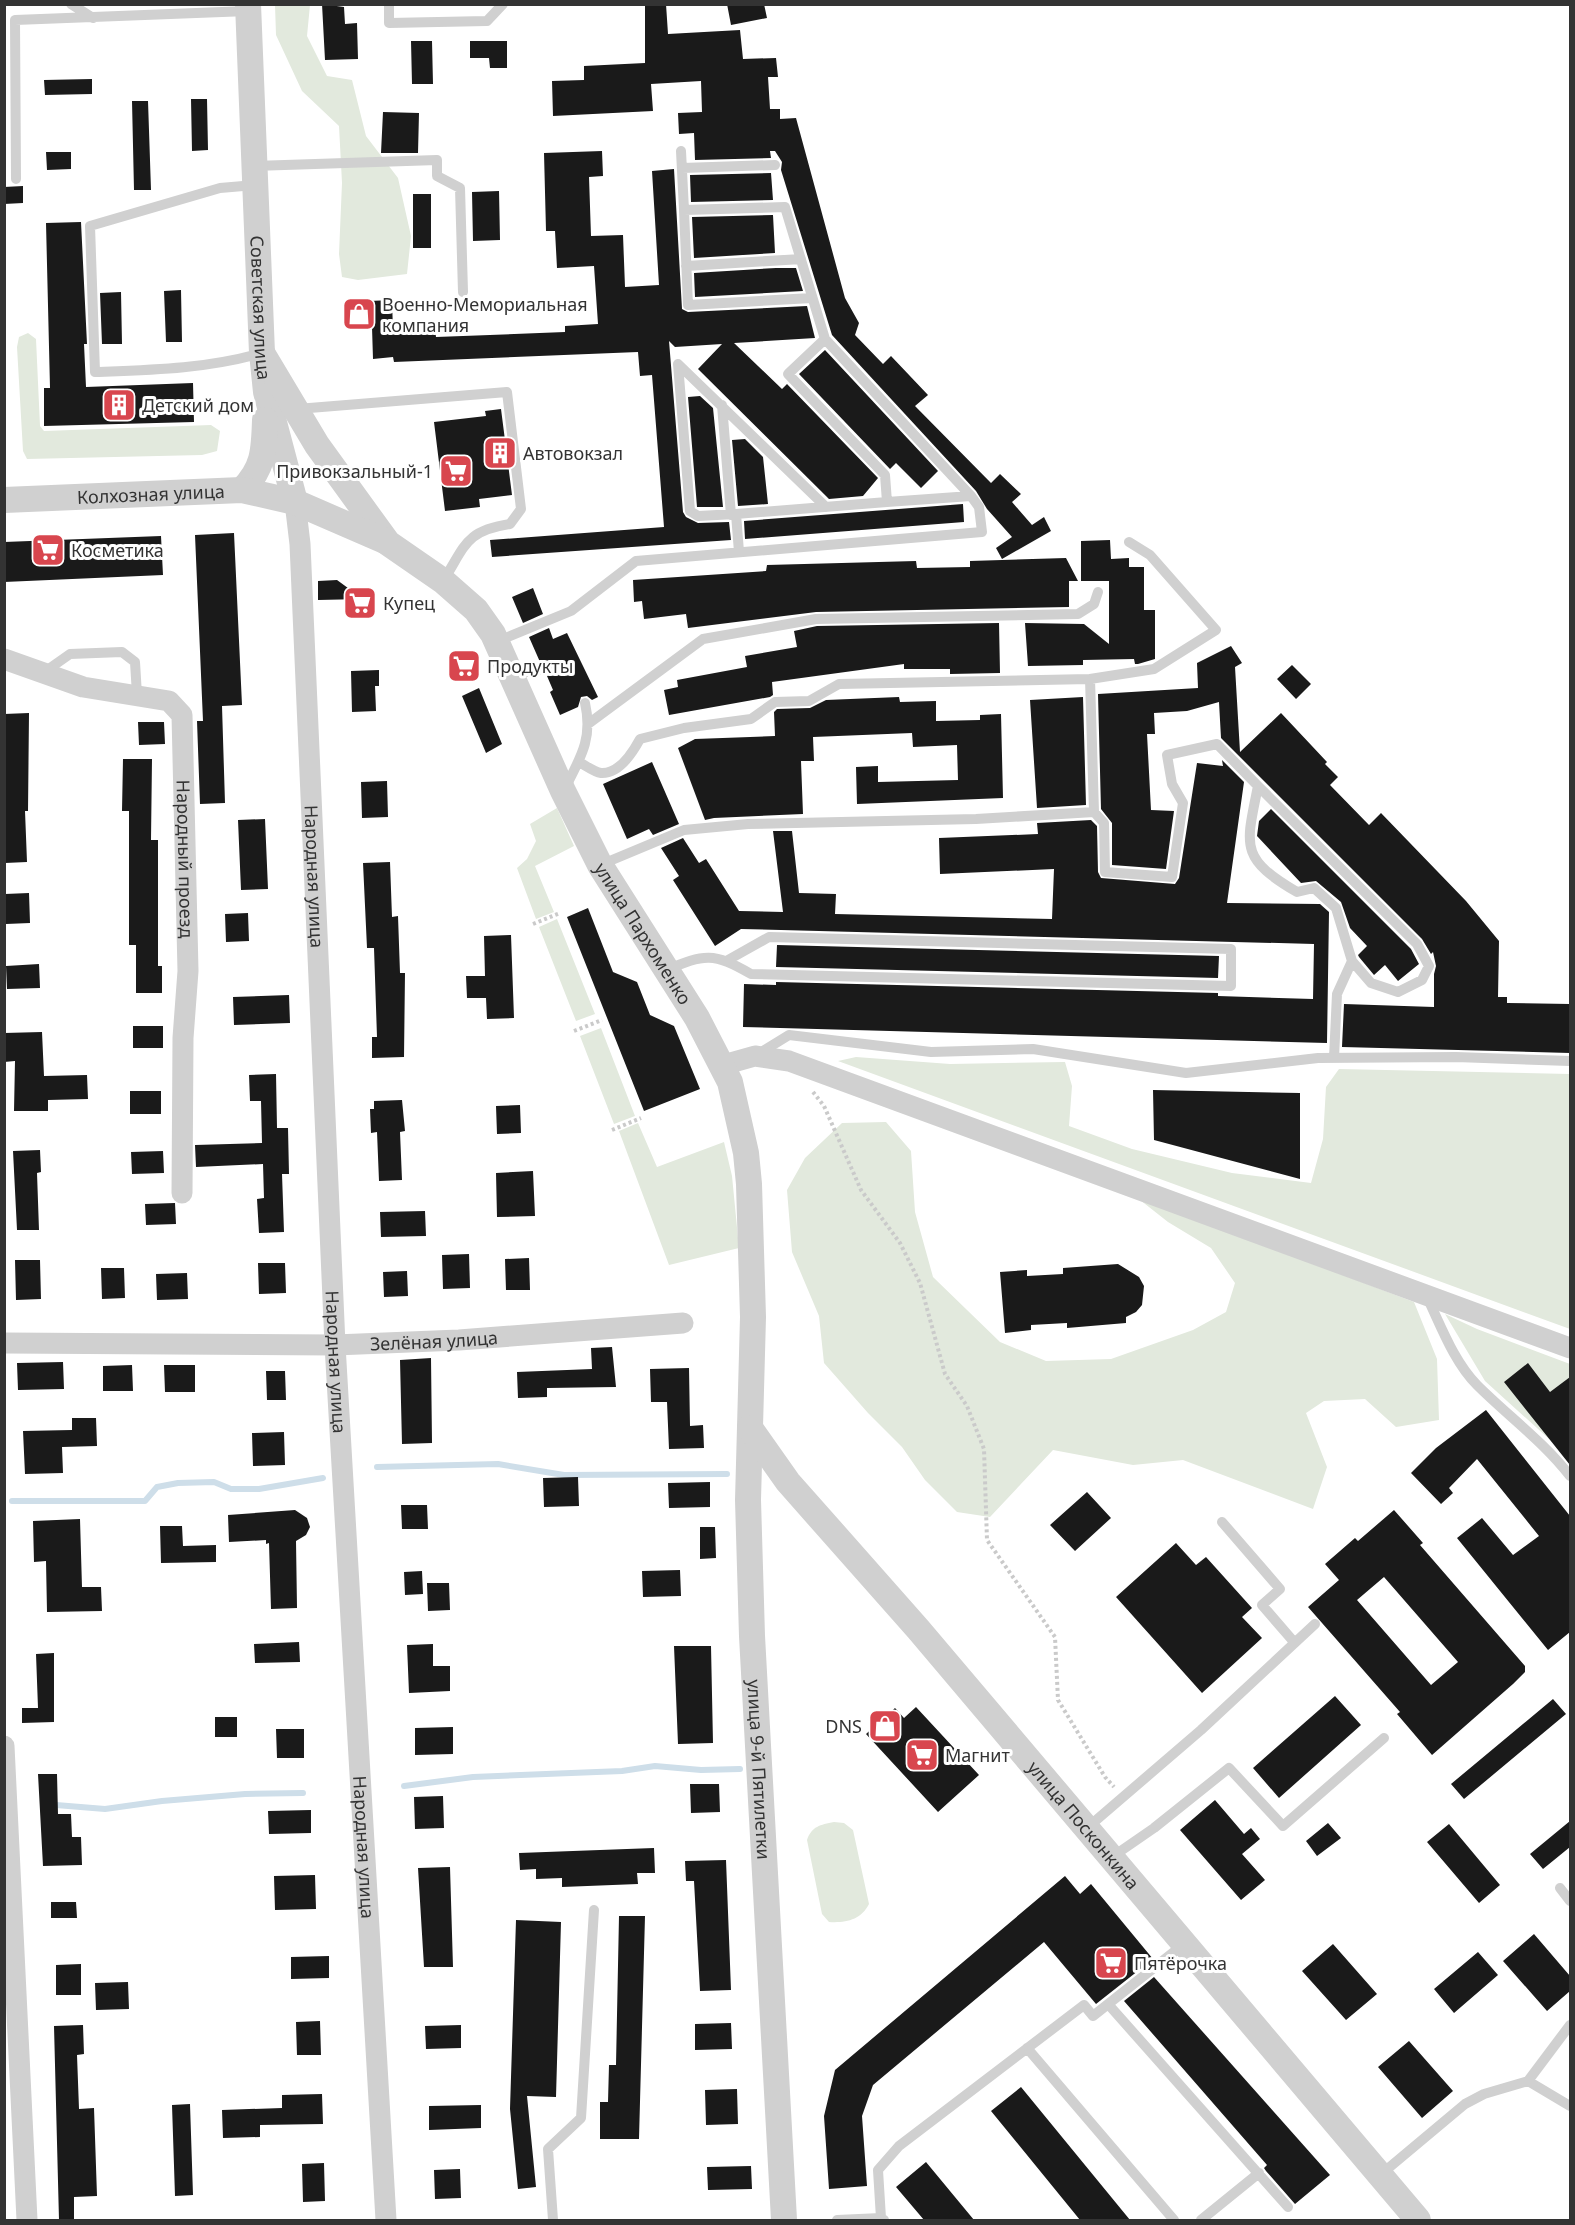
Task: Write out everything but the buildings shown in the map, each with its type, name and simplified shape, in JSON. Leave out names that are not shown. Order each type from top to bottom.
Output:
[{"type":"street","name":"Советская улица","points":[[248,8],[262,353],[294,409],[388,543],[443,580]]},
{"type":"street","points":[[242,490],[256,476],[264,451],[266,392],[262,353]]},
{"type":"street","points":[[266,392],[296,502],[388,543]]},
{"type":"street","name":"Колхозная улица","points":[[4,500],[242,490],[296,502]]},
{"type":"street","name":"Народная улица","points":[[296,502],[308,709],[335,1345],[386,2220]]},
{"type":"street","name":"улица Пархоменко","points":[[443,580],[476,610],[498,641],[563,790],[600,865],[723,1065],[730,1083],[746,1153],[753,1317]]},
{"type":"street","name":"Народный проезд","points":[[4,660],[83,687],[169,701],[182,715],[188,971],[183,1038],[182,1193]]},
{"type":"street","points":[[723,1065],[755,1056],[789,1061],[1570,1348]]},
{"type":"street","name":"улица 9-й Пятилетки","points":[[753,1317],[748,1500],[752,1635],[784,2220]]},
{"type":"street","name":"Зелёная улица","points":[[4,1343],[335,1345],[459,1340],[683,1323]]},
{"type":"street","name":"улица Посконкина","points":[[750,1428],[788,1482],[1087,1828],[1418,2220]]},
{"type":"street","points":[[4,1746],[27,2220]]},
{"type":"lane","points":[[71,4],[93,18]]},
{"type":"lane","points":[[388,4],[389,23],[486,21],[503,4]]},
{"type":"lane","points":[[16,180],[15,20],[93,18],[248,8]]},
{"type":"lane","points":[[681,151],[688,305],[812,298]]},
{"type":"lane","points":[[262,353],[227,363],[187,369],[95,372],[90,226],[220,188],[254,175],[437,160],[437,176],[460,188],[463,292]]},
{"type":"lane","points":[[682,168],[775,165]]},
{"type":"lane","points":[[498,641],[571,611],[636,561],[982,532],[979,507],[825,339],[785,207],[684,210]]},
{"type":"lane","points":[[686,266],[801,259]]},
{"type":"lane","points":[[825,339],[788,374],[885,475],[886,502]]},
{"type":"lane","points":[[826,507],[678,364],[690,511],[698,516],[734,514],[826,507],[886,502],[970,496]]},
{"type":"lane","points":[[294,409],[507,392],[521,509],[510,524],[487,527],[472,535],[443,580]]},
{"type":"lane","points":[[722,405],[739,552]]},
{"type":"lane","points":[[579,762],[600,773],[613,771],[632,753],[640,739],[684,728],[751,719],[775,702],[809,701],[839,684],[1090,679],[1154,669],[1216,630],[1150,555],[1129,542]]},
{"type":"lane","points":[[588,723],[703,639],[816,619],[1078,614],[1094,604],[1098,592]]},
{"type":"lane","points":[[43,673],[70,654],[122,652],[135,662],[137,695]]},
{"type":"lane","points":[[512,674],[552,668]]},
{"type":"lane","points":[[1090,679],[1094,812],[1104,823],[1105,872],[1172,877],[1182,803],[1172,784],[1167,755],[1217,744],[1417,944],[1429,966],[1422,980],[1398,992],[1371,983],[1352,961],[1336,908],[1314,888],[1297,892],[1266,874],[1250,849],[1248,835],[1258,786]]},
{"type":"lane","points":[[563,790],[586,745],[588,723],[585,703]]},
{"type":"lane","points":[[600,865],[684,830],[748,824],[976,819],[1094,812]]},
{"type":"lane","points":[[666,970],[700,956],[728,960],[751,974],[1231,986],[1231,949],[770,937],[728,960]]},
{"type":"lane","points":[[1334,1058],[1338,994],[1352,961]]},
{"type":"lane","points":[[755,1056],[789,1035],[931,1052],[1033,1049],[1186,1073],[1334,1058],[1456,1057],[1570,1061]]},
{"type":"lane","points":[[1425,1294],[1455,1353],[1476,1384],[1512,1416],[1570,1476]]},
{"type":"lane","points":[[1222,1522],[1280,1589],[1262,1605],[1294,1642]]},
{"type":"lane","points":[[1087,1828],[1201,1730],[1315,1624]]},
{"type":"lane","points":[[1112,1858],[1154,1828],[1229,1768],[1282,1826],[1384,1738]]},
{"type":"lane","points":[[1560,1888],[1570,1900]]},
{"type":"lane","points":[[552,2220],[548,2149],[581,2118],[594,1910]]},
{"type":"lane","points":[[837,2220],[882,2219],[878,2170],[899,2146],[1084,2005],[1093,2016],[1184,1944]]},
{"type":"lane","points":[[1108,2004],[1288,2207]]},
{"type":"lane","points":[[1379,2176],[1465,2104],[1484,2094],[1528,2081],[1570,2025]]},
{"type":"lane","points":[[1027,2048],[1174,2220]]},
{"type":"lane","points":[[1528,2081],[1570,2106]]},
{"type":"lane","points":[[1201,2220],[1259,2173]]},
{"type":"path","points":[[533,924],[560,913]]},
{"type":"path","points":[[574,1031],[602,1020]]},
{"type":"path","points":[[810,1088],[824,1106],[861,1190],[900,1243],[920,1284],[945,1374],[967,1406],[984,1449],[987,1540],[1055,1637],[1058,1700],[1105,1777],[1124,1797]]},
{"type":"path","points":[[612,1130],[641,1118]]},
{"type":"shaded area","points":[[275,5],[310,5],[307,36],[327,76],[352,80],[366,136],[398,178],[411,236],[407,274],[358,280],[342,277],[339,254],[342,183],[339,126],[302,91],[276,35]]},
{"type":"shaded area","points":[[28,333],[36,339],[40,426],[44,431],[211,425],[220,431],[217,451],[202,455],[27,459],[23,451],[17,347],[19,337]]},
{"type":"shaded area","points":[[557,808],[574,846],[535,866],[554,912],[536,919],[517,868],[527,859],[536,841],[530,824]]},
{"type":"shaded area","points":[[557,919],[595,1014],[576,1021],[539,927]]},
{"type":"shaded area","points":[[601,1028],[635,1116],[614,1124],[580,1036]]},
{"type":"shaded area","points":[[856,1057],[950,1064],[1065,1062],[1072,1086],[1069,1126],[1132,1149],[1232,1173],[1311,1183],[1323,1139],[1326,1087],[1339,1069],[1570,1074],[1570,1329],[838,1061]]},
{"type":"shaded area","points":[[886,1122],[911,1151],[915,1212],[933,1277],[1000,1342],[1046,1361],[1111,1359],[1193,1330],[1226,1312],[1235,1283],[1211,1248],[1168,1222],[1135,1196],[1414,1302],[1437,1359],[1439,1420],[1396,1427],[1365,1399],[1324,1401],[1306,1413],[1327,1467],[1313,1509],[1183,1460],[1133,1465],[1053,1450],[990,1517],[957,1512],[925,1480],[902,1447],[824,1363],[819,1316],[792,1252],[787,1190],[805,1158],[842,1123]]},
{"type":"shaded area","points":[[638,1123],[657,1167],[724,1142],[732,1176],[739,1248],[669,1265],[619,1131]]},
{"type":"shaded area","points":[[1445,1314],[1477,1329],[1570,1364],[1570,1458],[1485,1381]]},
{"type":"shaded area","points":[[834,1822],[844,1823],[853,1830],[869,1904],[857,1917],[847,1921],[829,1922],[822,1914],[807,1840],[817,1827]]},
{"type":"waterway","points":[[377,1467],[498,1464],[564,1475],[727,1474]]},
{"type":"waterway","points":[[12,1501],[145,1501],[157,1487],[178,1483],[214,1482],[231,1489],[259,1489],[323,1478]]},
{"type":"waterway","points":[[404,1786],[473,1777],[622,1771],[655,1766],[701,1770],[740,1769]]},
{"type":"waterway","points":[[56,1805],[105,1809],[162,1801],[245,1794],[303,1793]]},
{"type":"place","name":"Военно-Мемориальная компания","points":[[359,314]]},
{"type":"place","name":"Детский дом","points":[[119,405]]},
{"type":"place","name":"Автовокзал","points":[[500,453]]},
{"type":"place","name":"Привокзальный-1","points":[[456,471]]},
{"type":"place","name":"Косметика","points":[[48,550]]},
{"type":"place","name":"Купец","points":[[360,603]]},
{"type":"place","name":"Продукты","points":[[464,666]]},
{"type":"place","name":"DNS","points":[[885,1726]]},
{"type":"place","name":"Магнит","points":[[922,1755]]},
{"type":"place","name":"Пятёрочка","points":[[1111,1963]]}]
